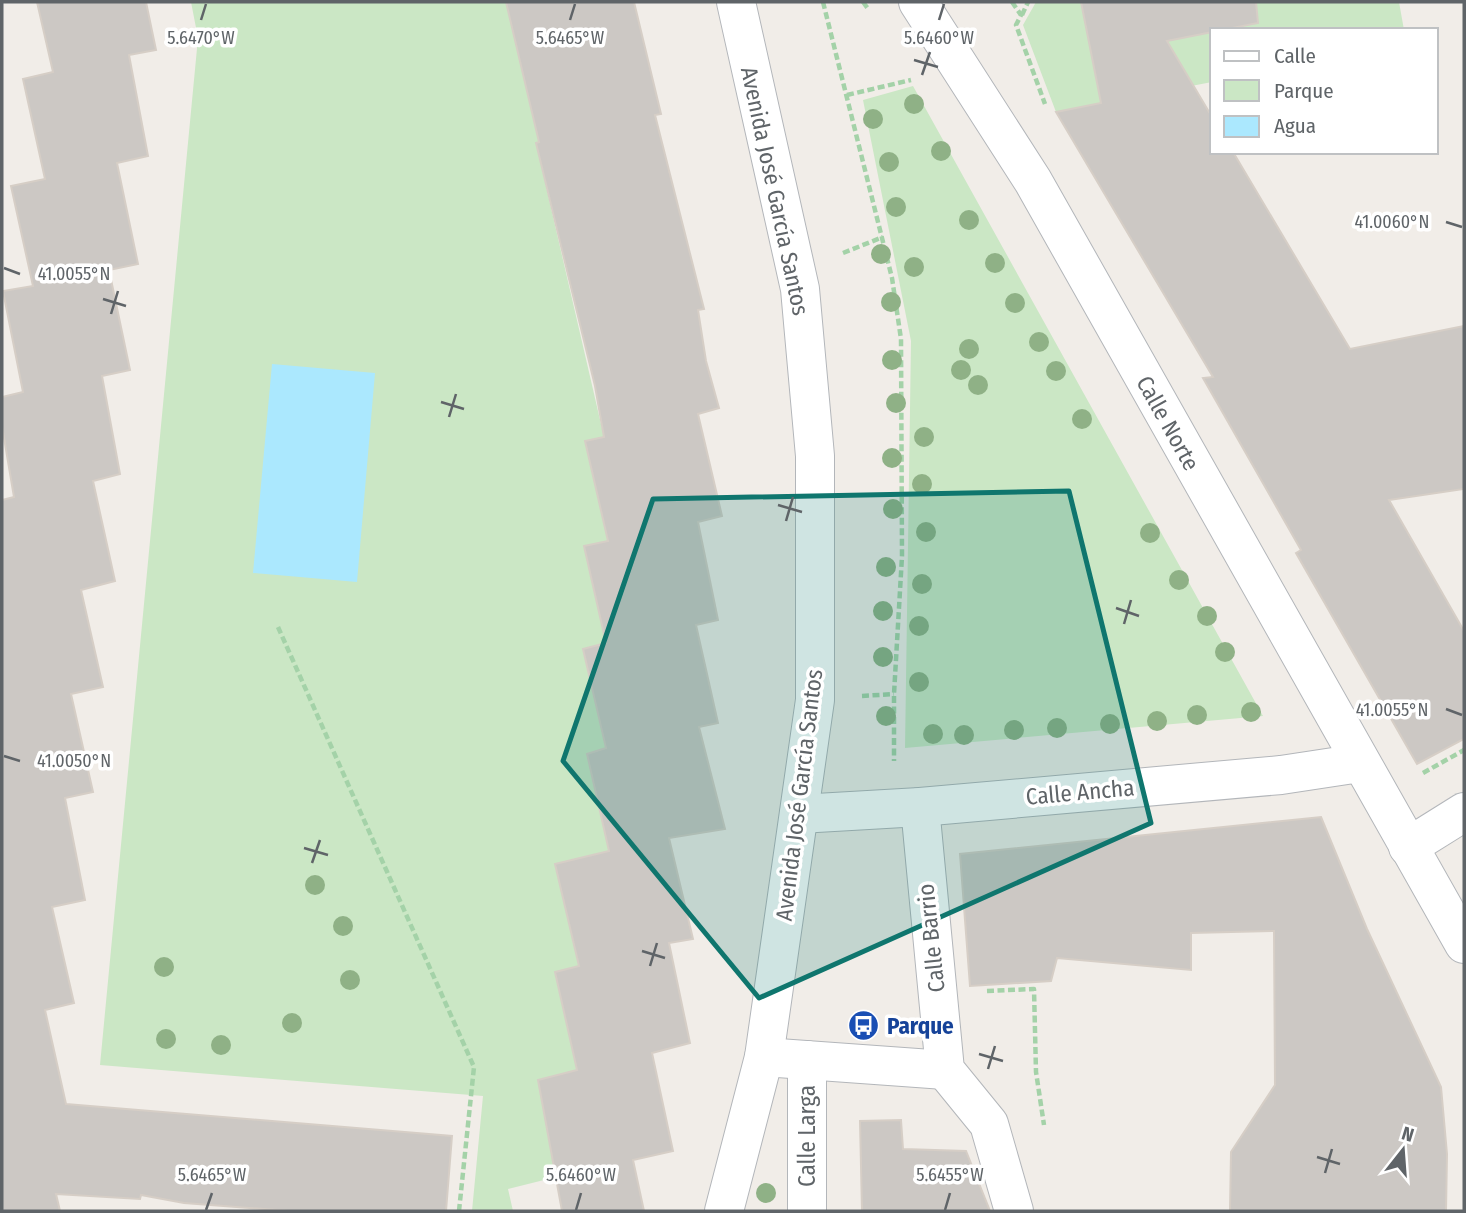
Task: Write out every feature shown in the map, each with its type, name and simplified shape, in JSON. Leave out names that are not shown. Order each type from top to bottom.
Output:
[{"type":"street","name":"Avenida José García Santos","points":[[724,1211],[764,1057],[815,700],[816,456],[800,289],[736,2]]},
{"type":"street","name":"Calle Norte","points":[[919,2],[1033,181],[1464,944]]},
{"type":"street","name":"Calle Ancha","points":[[799,814],[920,807],[1281,775],[1360,763]]},
{"type":"street","name":"Calle Barrio","points":[[920,807],[945,1070]]},
{"type":"street","points":[[1408,847],[1464,813]]},
{"type":"street","points":[[764,1057],[945,1070],[989,1124],[1014,1211]]},
{"type":"street","name":"Calle Larga","points":[[807,1060],[807,1211]]},
{"type":"path","points":[[823,2],[892,278],[901,339],[902,556],[894,761],[904,760]]},
{"type":"path","points":[[863,2],[870,13]]},
{"type":"path","points":[[1021,15],[1028,2]]},
{"type":"path","points":[[847,95],[918,78]]},
{"type":"path","points":[[278,627],[474,1067],[459,1211]]},
{"type":"path","points":[[984,991],[1034,989],[1036,1072],[1045,1136]]},
{"type":"highlighted area","points":[[1069,491],[1151,823],[759,998],[563,761],[653,499]]},
{"type":"green space","points":[[191,2],[506,2],[540,142],[536,143],[604,437],[585,442],[609,541],[584,547],[606,643],[583,650],[608,747],[587,754],[609,851],[579,966],[555,972],[577,1070],[538,1080],[556,1177],[508,1189],[513,1211],[472,1211],[483,1096],[100,1065],[198,38]]},
{"type":"green space","points":[[1036,2],[1081,2],[1092,56],[1210,32],[1210,82],[1056,112],[1023,25]]},
{"type":"green space","points":[[1221,2],[1399,2],[1404,28],[1226,28]]},
{"type":"green space","points":[[913,86],[1263,716],[905,748],[911,341],[863,100]]},
{"type":"water","points":[[272,364],[375,373],[357,582],[253,573]]},
{"type":"building","points":[[37,2],[146,2],[156,50],[129,55],[148,156],[117,163],[138,264],[109,270],[130,370],[102,376],[120,474],[93,481],[115,581],[81,590],[103,687],[71,694],[93,792],[65,798],[85,900],[52,907],[74,1003],[45,1010],[66,1104],[452,1136],[446,1211],[291,1211],[184,1203],[141,1195],[140,1199],[56,1194],[60,1211],[2,1211],[2,500],[14,497],[2,426],[2,397],[23,392],[3,291],[33,286],[11,186],[45,179],[23,79],[53,72]]},
{"type":"building","points":[[506,2],[634,2],[661,114],[655,115],[704,309],[698,310],[706,361],[719,408],[698,414],[722,516],[698,522],[718,620],[696,625],[718,723],[699,727],[725,829],[669,838],[693,939],[669,943],[690,1043],[652,1053],[673,1151],[633,1160],[644,1211],[562,1211],[538,1080],[577,1070],[555,972],[579,966],[555,864],[609,851],[587,754],[606,748],[583,649],[606,643],[584,546],[608,541],[585,441],[604,437],[595,386],[536,143],[539,142]]},
{"type":"building","points":[[1081,2],[1256,2],[1258,23],[1233,28],[1210,28],[1210,32],[1167,41],[1210,114],[1210,154],[1234,154],[1350,349],[1464,326],[1464,489],[1389,500],[1464,631],[1464,739],[1417,764],[1296,553],[1301,550],[1203,378],[1213,377],[1056,112],[1101,103]]},
{"type":"building","points":[[1321,817],[1367,929],[1441,1087],[1447,1154],[1446,1211],[1230,1211],[1231,1152],[1275,1085],[1274,931],[1191,933],[1191,970],[1057,958],[1051,981],[970,986],[960,854]]},
{"type":"building","points":[[901,1120],[903,1149],[966,1151],[990,1211],[862,1211],[860,1121]]},
{"type":"place","name":"Parque","points":[[864,1026]]}]
